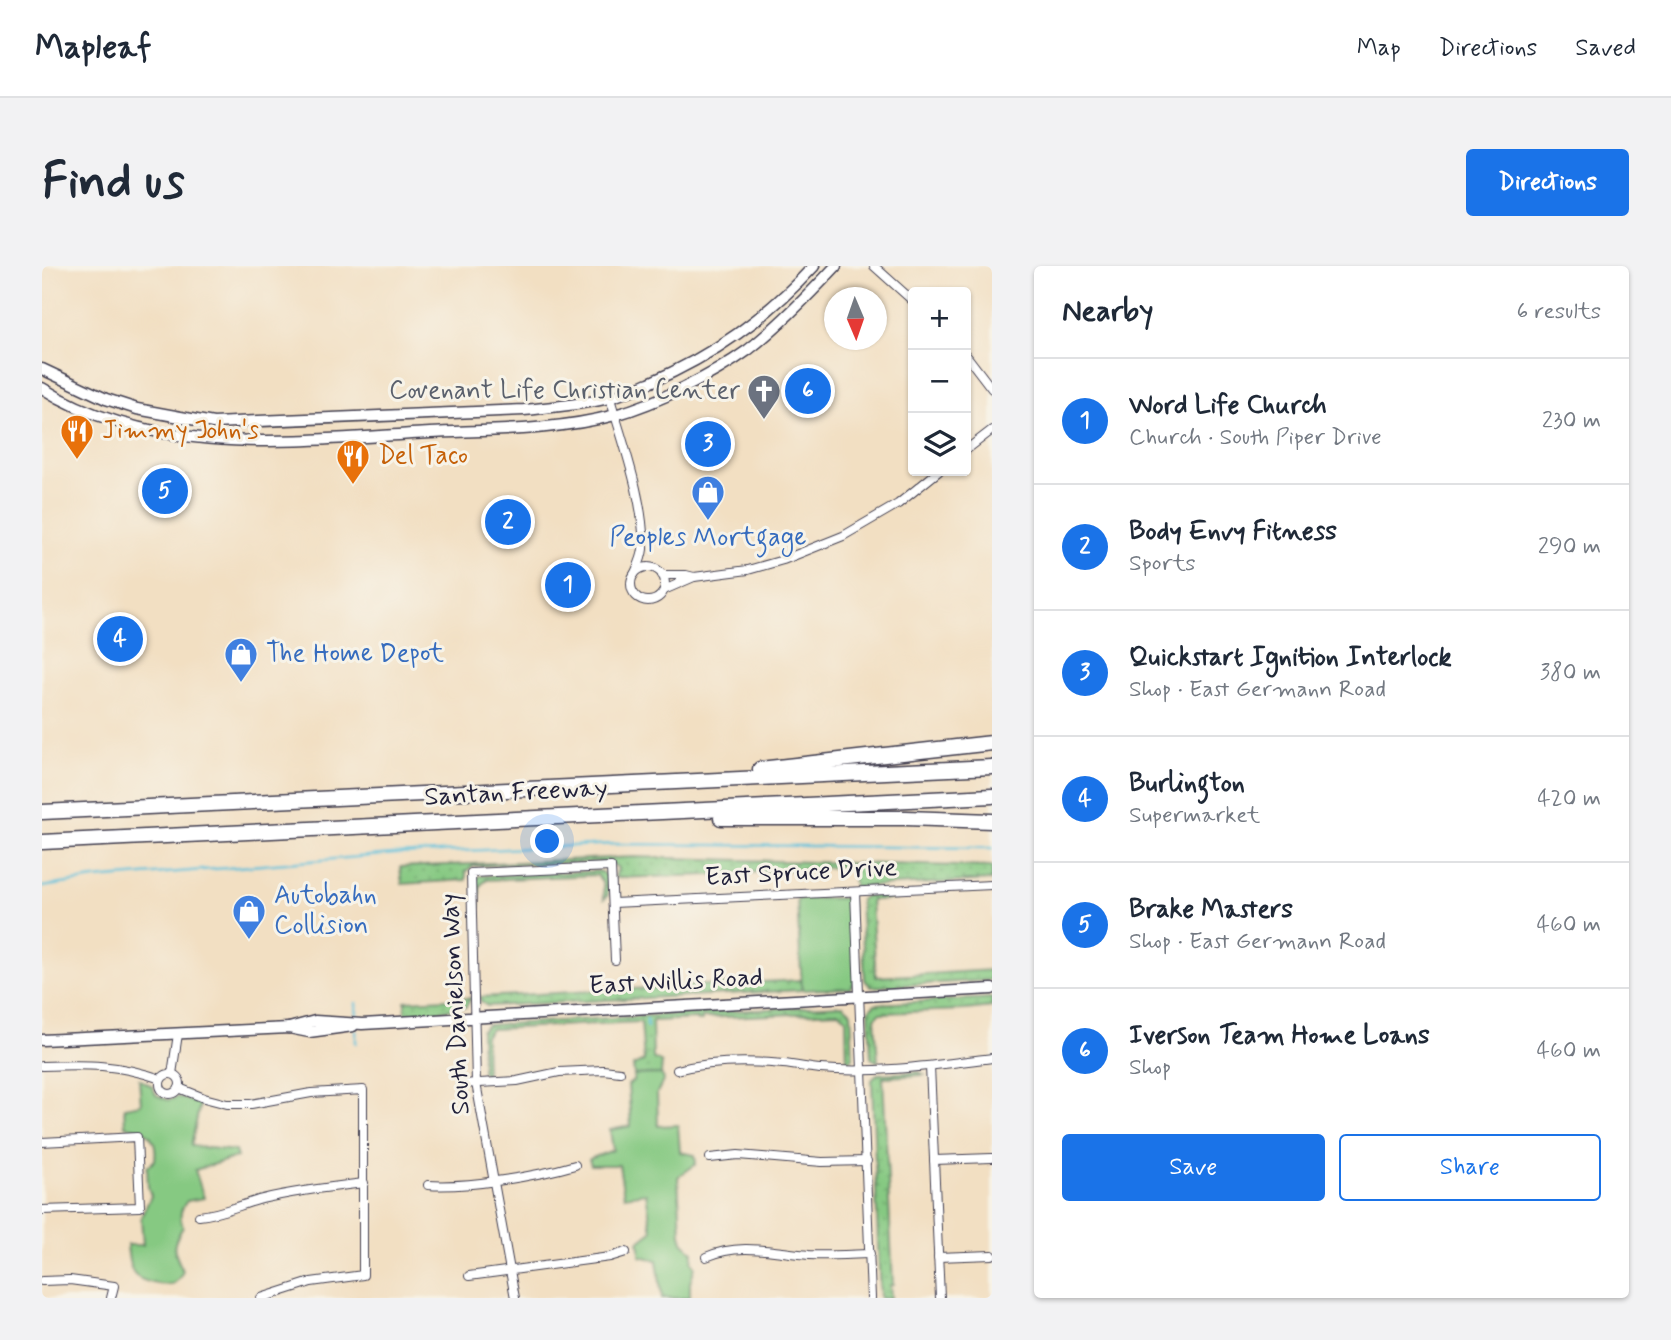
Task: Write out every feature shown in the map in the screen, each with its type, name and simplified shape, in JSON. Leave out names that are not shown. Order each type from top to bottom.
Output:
[{"type":"highway","points":[[696,781],[735,771],[992,743]]},
{"type":"highway","name":"Santan Freeway","points":[[42,812],[992,767]]},
{"type":"highway","name":"Santan Freeway","points":[[42,842],[992,796]]},
{"type":"highway","points":[[42,803],[167,799],[200,804]]},
{"type":"highway","points":[[605,813],[643,820],[788,817],[992,821]]},
{"type":"highway","points":[[42,850],[110,838]]},
{"type":"main road","points":[[42,369],[106,399],[137,409],[213,423],[246,424],[568,406],[610,398],[694,363],[758,320],[814,266]]},
{"type":"main road","points":[[42,388],[75,406],[126,423],[173,434],[240,440],[280,441],[528,428],[615,415],[673,392],[746,351],[790,314],[836,266]]},
{"type":"main road","points":[[42,378],[56,377]]},
{"type":"main road","name":"East Willis Road","points":[[42,1040],[289,1028],[316,1032],[362,1024],[475,1016],[992,989]]},
{"type":"street","points":[[874,266],[908,297]]},
{"type":"street","points":[[971,362],[992,389]]},
{"type":"street","points":[[610,398],[637,500],[643,546],[654,568],[663,575],[664,590]]},
{"type":"street","points":[[971,446],[992,430]]},
{"type":"street","points":[[643,546],[631,586],[641,599],[652,600],[664,590],[694,577],[748,570],[783,560],[844,536],[898,504],[933,476]]},
{"type":"street","points":[[634,575],[643,568],[654,568]]},
{"type":"street","points":[[663,575],[694,577]]},
{"type":"street","name":"South Danielson Way","points":[[515,1298],[476,1083],[471,873],[611,867],[613,903]]},
{"type":"street","name":"East Spruce Drive","points":[[613,903],[992,884]]},
{"type":"street","points":[[855,892],[871,1298]]},
{"type":"street","points":[[613,903],[615,960]]},
{"type":"street","points":[[172,1074],[178,1034]]},
{"type":"street","points":[[677,1070],[696,1065],[754,1063],[784,1063],[820,1069],[862,1069],[930,1066],[992,1058]]},
{"type":"street","points":[[42,1066],[117,1066],[161,1079]]},
{"type":"street","points":[[930,1066],[940,1298]]},
{"type":"street","points":[[460,1084],[517,1081],[559,1072],[620,1072]]},
{"type":"street","points":[[172,1074],[161,1079],[160,1085],[166,1092],[172,1093],[179,1088]]},
{"type":"street","points":[[172,1074],[179,1080],[179,1088]]},
{"type":"street","points":[[179,1088],[226,1104],[251,1104],[311,1093],[363,1090],[363,1275],[311,1282],[261,1298]]},
{"type":"street","points":[[42,1142],[137,1138],[140,1207],[42,1210]]},
{"type":"street","points":[[710,1158],[738,1155],[822,1162],[867,1161]]},
{"type":"street","points":[[934,1160],[992,1158]]},
{"type":"street","points":[[428,1185],[493,1180],[575,1166]]},
{"type":"street","points":[[198,1216],[219,1214],[257,1200],[298,1190],[364,1183]]},
{"type":"street","points":[[706,1257],[723,1250],[757,1249],[810,1255],[870,1254]]},
{"type":"street","points":[[469,1276],[512,1272],[610,1257],[626,1252]]},
{"type":"street","points":[[938,1257],[992,1255]]},
{"type":"street","points":[[42,1281],[70,1280],[114,1286],[111,1298]]},
{"type":"green space","points":[[635,857],[992,867],[992,880],[854,887],[852,866],[615,878],[618,868],[605,862],[473,866],[466,872],[466,880],[402,884],[400,867]]},
{"type":"green space","points":[[600,871],[607,876],[608,895],[604,899],[603,883],[597,875],[486,880],[480,886],[480,905],[478,903],[476,880],[479,876]]},
{"type":"green space","points":[[894,895],[897,899],[871,900],[876,977],[992,970],[992,980],[871,987],[865,980],[860,900],[866,896]]},
{"type":"green space","points":[[848,898],[851,902],[855,981],[850,988],[802,990],[797,899]]},
{"type":"green space","points":[[800,980],[802,990],[487,1006],[481,1002],[480,997]]},
{"type":"green space","points":[[471,998],[466,1007],[405,1016],[405,1001]]},
{"type":"green space","points":[[992,998],[992,1007],[880,1013],[875,1018],[878,1062],[871,1058],[869,1010],[875,1004]]},
{"type":"green space","points":[[843,1005],[851,1012],[853,1058],[847,1063],[846,1018],[839,1012],[702,1018],[702,1021],[652,1021],[653,1058],[662,1063],[661,1074],[634,1075],[633,1066],[644,1061],[641,1022],[491,1029],[485,1036],[486,1075],[482,1071],[481,1031],[487,1025]]},
{"type":"green space","points":[[920,1072],[924,1075],[883,1077],[893,1285],[890,1285],[891,1298],[880,1298],[872,1080],[877,1074]]},
{"type":"green space","points":[[661,1074],[664,1079],[657,1093],[658,1126],[678,1125],[680,1152],[695,1155],[696,1164],[678,1177],[681,1234],[683,1242],[693,1252],[692,1262],[695,1267],[690,1283],[690,1298],[662,1298],[657,1260],[640,1256],[638,1242],[652,1231],[646,1193],[624,1196],[619,1165],[591,1165],[589,1159],[613,1150],[610,1130],[631,1126],[628,1085],[633,1081],[634,1075]]},
{"type":"green space","points":[[139,1079],[152,1086],[156,1095],[168,1100],[178,1097],[200,1104],[191,1146],[235,1151],[237,1157],[195,1170],[204,1198],[187,1201],[182,1210],[183,1227],[174,1249],[183,1271],[172,1284],[158,1284],[141,1279],[134,1274],[129,1260],[127,1245],[143,1245],[141,1217],[151,1196],[147,1167],[155,1160],[156,1152],[150,1136],[140,1129],[125,1126],[124,1107],[141,1104]]},
{"type":"waterway","points":[[42,887],[94,879],[394,854],[616,844],[992,848]]},
{"type":"waterway","points":[[356,1003],[357,1017]]},
{"type":"waterway","points":[[647,1019],[647,1027]]},
{"type":"waterway","points":[[356,1031],[356,1043]]},
{"type":"place","name":"Iverson Team Home Loans","points":[[808,391]]},
{"type":"place","name":"Covenant Life Christian Center","points":[[764,421]]},
{"type":"place","name":"Quickstart Ignition Interlock","points":[[708,444]]},
{"type":"place","name":"Jimmy John's","points":[[77,461]]},
{"type":"place","name":"Del Taco","points":[[353,486]]},
{"type":"place","name":"Brake Masters","points":[[165,491]]},
{"type":"place","name":"Body Envy Fitness","points":[[508,522]]},
{"type":"place","name":"Peoples Mortgage","points":[[708,522]]},
{"type":"place","name":"Word Life Church","points":[[568,585]]},
{"type":"place","name":"Burlington","points":[[120,639]]},
{"type":"place","name":"The Home Depot","points":[[241,684]]},
{"type":"place","name":"Autobahn Collision","points":[[249,941]]}]
